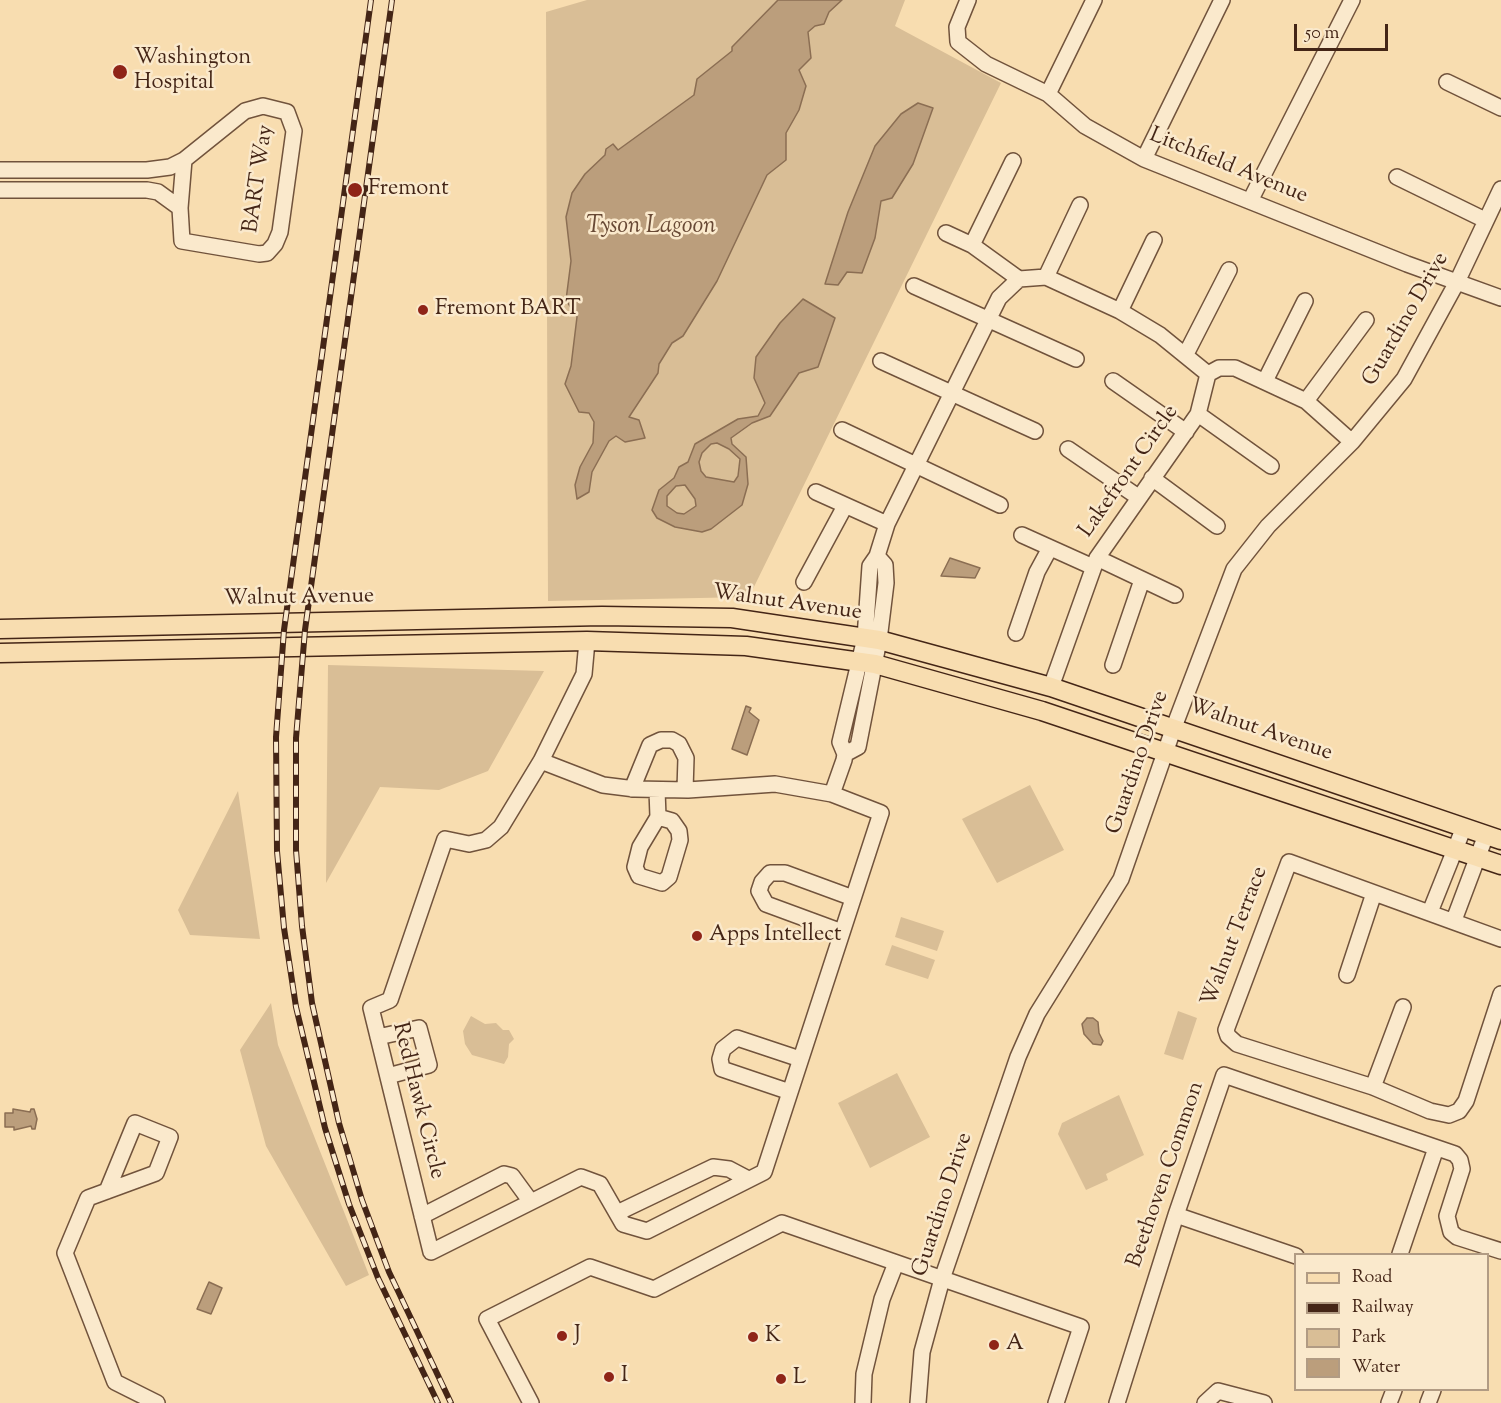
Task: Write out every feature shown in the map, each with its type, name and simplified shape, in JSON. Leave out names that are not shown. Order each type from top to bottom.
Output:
[{"type":"main road","name":"Walnut Avenue","points":[[0,628],[602,616],[724,616],[872,639],[1051,687],[1493,837]]},
{"type":"main road","points":[[0,653],[586,641],[729,644],[867,663],[1042,711],[1501,865]]},
{"type":"street","name":"Litchfield Avenue","points":[[968,0],[957,27],[958,42],[986,64],[1048,94],[1085,126],[1144,159],[1501,298]]},
{"type":"street","points":[[1048,94],[1094,0]]},
{"type":"street","points":[[1144,159],[1222,0]]},
{"type":"street","points":[[1250,201],[1352,0]]},
{"type":"street","points":[[1447,82],[1501,108]]},
{"type":"street","name":"BART Way","points":[[0,170],[147,170],[170,167],[253,108],[263,106],[278,108],[287,112],[292,119],[294,131],[280,232],[275,244],[267,253],[211,248],[182,241],[180,208],[184,159]]},
{"type":"street","points":[[972,245],[1012,160]]},
{"type":"street","points":[[1397,177],[1485,220]]},
{"type":"street","name":"Guardino Drive","points":[[918,1403],[922,1352],[942,1279],[1018,1057],[1037,1014],[1121,879],[1174,727],[1234,569],[1268,526],[1352,442],[1404,379],[1457,282],[1501,189]]},
{"type":"street","points":[[0,190],[147,190],[167,197],[180,208]]},
{"type":"street","points":[[1046,277],[1080,205]]},
{"type":"street","points":[[946,233],[972,245],[1019,279]]},
{"type":"street","points":[[1120,311],[1154,240]]},
{"type":"street","points":[[1186,354],[1229,270]]},
{"type":"street","points":[[832,794],[845,754],[840,742],[867,663],[886,583],[885,565],[877,556],[886,524],[999,298],[1019,279],[1046,277],[1120,311],[1186,354],[1208,374],[1219,368],[1236,368],[1306,401],[1352,442]]},
{"type":"street","points":[[914,286],[1076,359]]},
{"type":"street","points":[[1265,381],[1305,301]]},
{"type":"street","points":[[1306,401],[1366,320]]},
{"type":"street","points":[[881,361],[1035,431]]},
{"type":"street","name":"Lakefront Circle","points":[[1051,687],[1095,563],[1138,497],[1198,414],[1208,374]]},
{"type":"street","points":[[1113,381],[1186,432]]},
{"type":"street","points":[[1198,414],[1271,466]]},
{"type":"street","points":[[842,430],[1000,505]]},
{"type":"street","points":[[1068,449],[1138,497]]},
{"type":"street","points":[[1152,478],[1217,526]]},
{"type":"street","points":[[816,492],[886,524]]},
{"type":"street","points":[[804,582],[845,506]]},
{"type":"street","points":[[1022,535],[1050,548],[1142,580],[1175,595]]},
{"type":"street","points":[[1016,633],[1037,572],[1050,548]]},
{"type":"street","points":[[1113,665],[1142,580]]},
{"type":"street","points":[[422,1216],[504,1174],[512,1176],[531,1202],[581,1177],[600,1184],[623,1224],[647,1231],[764,1172],[881,813],[832,794],[775,783],[685,790],[632,789],[603,785],[541,761],[584,674],[586,641]]},
{"type":"street","points":[[632,789],[650,745],[672,740],[679,744],[686,758],[685,790]]},
{"type":"street","name":"Red Hawk Circle","points":[[531,1202],[431,1252],[371,1008],[390,1000],[445,839],[469,844],[486,840],[494,834],[501,827],[541,761]]},
{"type":"street","points":[[657,790],[658,817]]},
{"type":"street","points":[[1430,912],[1464,827]]},
{"type":"street","points":[[1454,920],[1477,857],[1493,837]]},
{"type":"street","name":"Walnut Terrace","points":[[1501,939],[1454,920],[1289,862],[1226,1030],[1228,1036],[1237,1044],[1373,1087],[1430,1111],[1449,1115],[1459,1111],[1466,1101],[1501,994]]},
{"type":"street","points":[[842,932],[766,904],[759,891],[762,882],[770,873],[785,873],[853,898]]},
{"type":"street","points":[[1347,975],[1374,893]]},
{"type":"street","points":[[1373,1087],[1403,1007]]},
{"type":"street","points":[[378,1037],[419,1028],[429,1065],[388,1076]]},
{"type":"street","points":[[790,1092],[722,1069],[720,1059],[723,1049],[736,1038],[800,1059]]},
{"type":"street","name":"Beethoven Common","points":[[1117,1403],[1176,1215],[1224,1076],[1436,1148]]},
{"type":"street","points":[[107,1191],[135,1123],[170,1137],[156,1173],[88,1198],[65,1253],[115,1382],[157,1403]]},
{"type":"street","points":[[1400,1253],[1436,1148],[1455,1154],[1460,1160],[1462,1169],[1447,1223],[1456,1237],[1474,1249],[1501,1251]]},
{"type":"street","points":[[617,1213],[713,1167],[729,1169],[748,1179]]},
{"type":"street","points":[[1176,1215],[1294,1255]]},
{"type":"street","points":[[531,1403],[487,1318],[590,1267],[654,1289],[782,1223],[1081,1327],[1056,1403]]},
{"type":"street","points":[[863,1403],[864,1374],[877,1320],[896,1263]]},
{"type":"street","points":[[1204,1403],[1218,1391],[1264,1403]]},
{"type":"green space","points":[[587,0],[905,0],[895,26],[1001,83],[749,597],[548,601],[546,12]]},
{"type":"green space","points":[[328,665],[544,671],[488,771],[439,790],[380,787],[326,883]]},
{"type":"green space","points":[[1030,785],[1064,850],[997,883],[962,819]]},
{"type":"green space","points":[[238,791],[260,939],[190,935],[178,910]]},
{"type":"green space","points":[[901,917],[944,931],[937,951],[895,937]]},
{"type":"green space","points":[[892,945],[935,960],[928,979],[885,965]]},
{"type":"green space","points":[[271,1003],[278,1045],[369,1275],[346,1286],[266,1146],[240,1050]]},
{"type":"green space","points":[[1178,1011],[1197,1018],[1183,1060],[1164,1054]]},
{"type":"green space","points":[[471,1016],[485,1024],[496,1023],[503,1030],[509,1030],[514,1039],[509,1044],[508,1057],[504,1064],[472,1055],[465,1044],[463,1031]]},
{"type":"green space","points":[[897,1073],[930,1137],[870,1168],[838,1103]]},
{"type":"green space","points":[[1119,1095],[1144,1155],[1106,1174],[1108,1180],[1086,1190],[1058,1134],[1062,1123]]},
{"type":"water","name":"Tyson Lagoon","points":[[778,0],[842,0],[829,12],[824,24],[815,26],[808,32],[811,58],[799,70],[806,86],[799,110],[786,133],[786,160],[767,175],[717,281],[683,336],[672,343],[659,364],[658,373],[629,417],[639,420],[645,438],[625,442],[616,436],[609,441],[592,472],[589,492],[577,499],[575,485],[580,467],[593,443],[594,422],[589,413],[579,412],[565,384],[571,366],[577,317],[566,300],[571,261],[566,217],[572,193],[585,174],[605,155],[606,149],[613,144],[618,150],[694,95],[697,79],[732,51],[732,47]]},
{"type":"water","points":[[918,103],[933,108],[913,164],[892,198],[881,201],[875,238],[862,273],[847,272],[838,285],[825,284],[848,212],[875,146],[901,114]]},
{"type":"water","points":[[803,299],[835,318],[818,367],[799,373],[770,416],[752,423],[731,438],[732,444],[746,457],[748,484],[742,505],[711,529],[702,532],[675,527],[657,518],[652,510],[659,490],[674,478],[679,467],[688,462],[695,444],[738,419],[758,416],[765,403],[754,378],[756,357],[780,323]],"holes":[[[717,443],[729,449],[740,459],[738,476],[734,482],[706,477],[701,471],[699,462],[702,453],[711,444]],[[685,485],[695,499],[696,506],[684,514],[677,513],[667,506],[667,496],[676,486]]]},
{"type":"water","points":[[950,558],[980,568],[975,578],[941,576]]},
{"type":"water","points":[[746,706],[751,708],[749,712],[759,720],[747,755],[732,749]]},
{"type":"water","points":[[1087,1018],[1093,1018],[1098,1022],[1099,1033],[1103,1041],[1101,1045],[1093,1044],[1084,1034],[1082,1024]]},
{"type":"water","points":[[13,1109],[30,1112],[34,1109],[37,1119],[35,1129],[31,1126],[14,1130],[14,1127],[5,1127],[5,1113],[13,1113]]},
{"type":"water","points":[[209,1282],[222,1288],[211,1314],[197,1309]]},
{"type":"railway","points":[[371,0],[284,630],[276,737],[277,851],[284,928],[296,1007],[325,1128],[349,1204],[378,1278],[438,1403]]},
{"type":"railway","points":[[392,0],[305,630],[296,738],[296,850],[302,926],[312,1003],[339,1123],[362,1200],[389,1272],[451,1403]]},
{"type":"place","name":"Washington Hospital","points":[[120,72]]},
{"type":"place","name":"Fremont","points":[[355,190]]},
{"type":"place","name":"Fremont BART","points":[[423,310]]},
{"type":"place","name":"Apps Intellect","points":[[697,936]]},
{"type":"place","name":"J","points":[[562,1336]]},
{"type":"place","name":"K","points":[[753,1337]]},
{"type":"place","name":"A","points":[[994,1345]]},
{"type":"place","name":"I","points":[[609,1377]]},
{"type":"place","name":"L","points":[[781,1379]]}]
